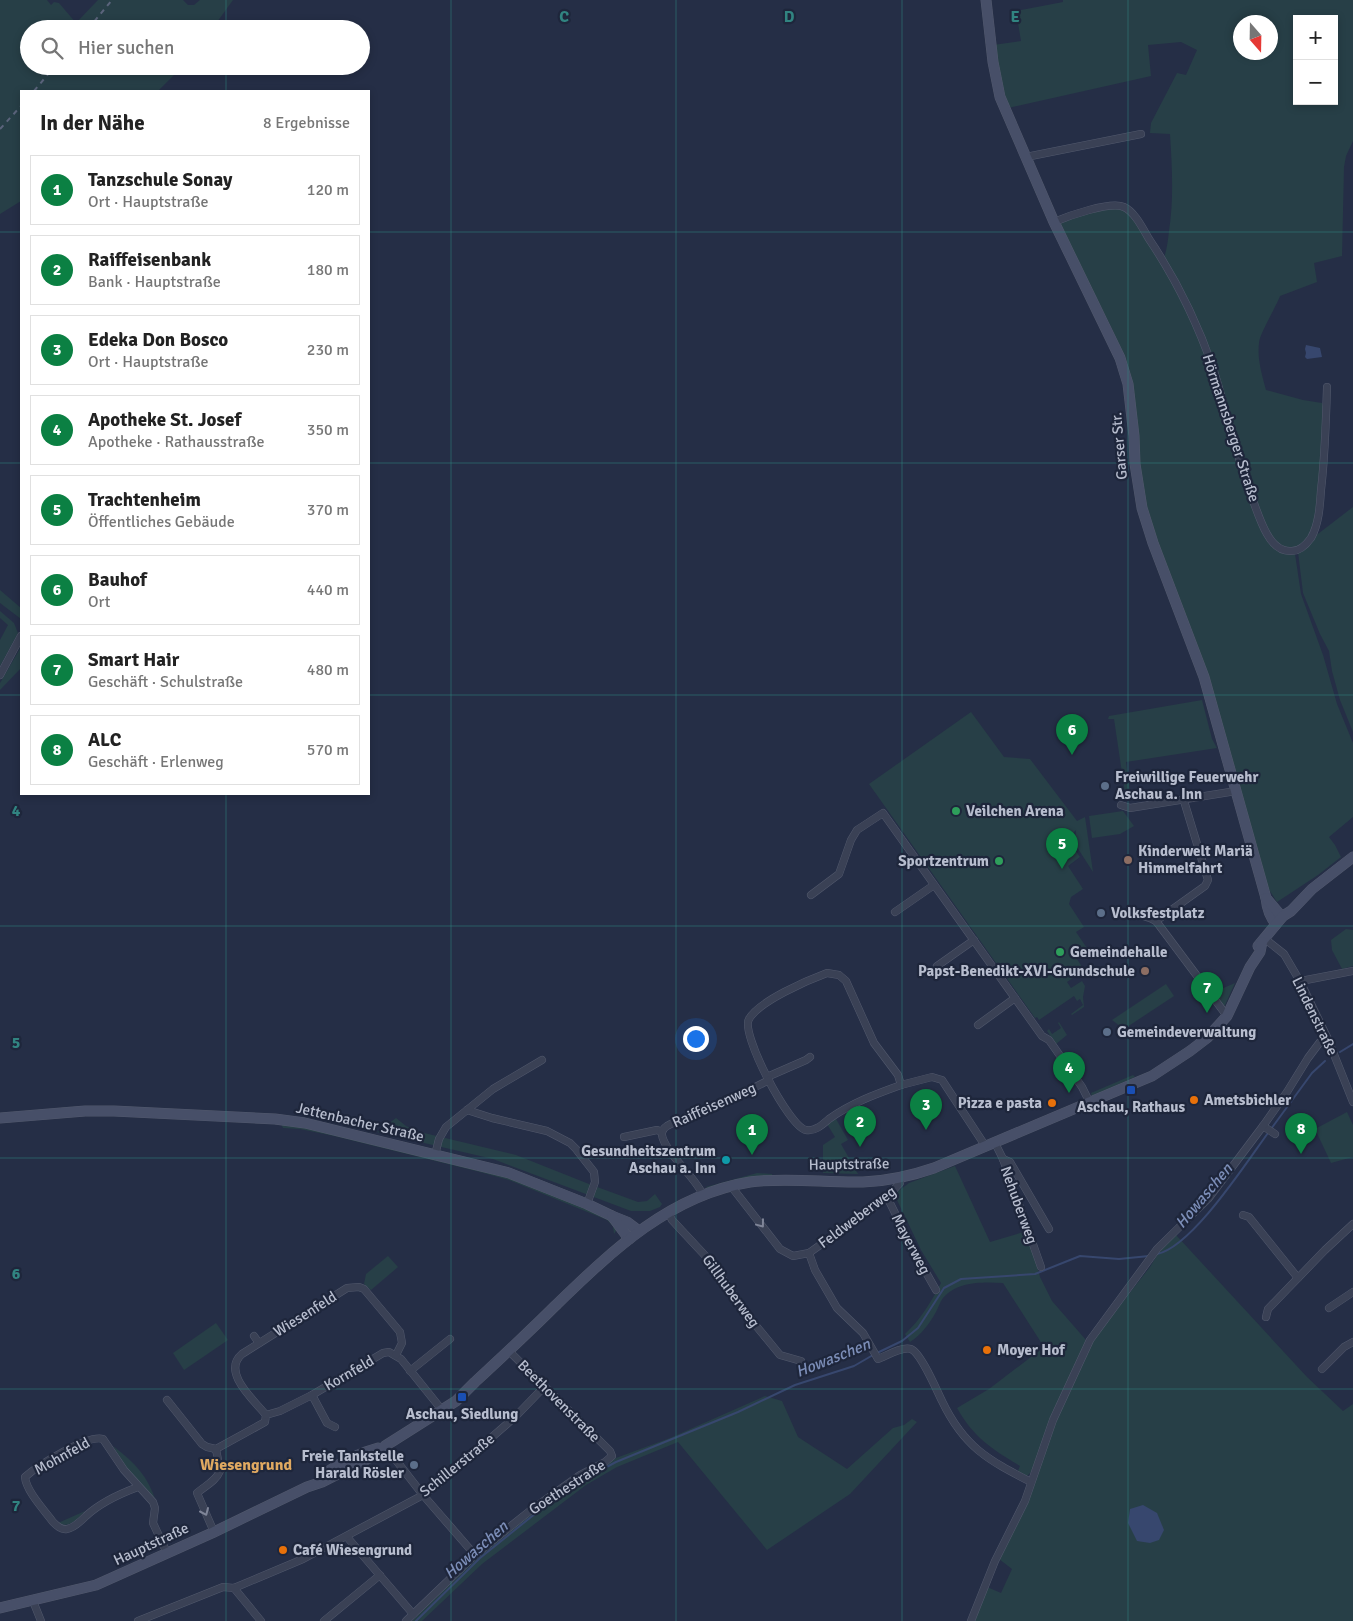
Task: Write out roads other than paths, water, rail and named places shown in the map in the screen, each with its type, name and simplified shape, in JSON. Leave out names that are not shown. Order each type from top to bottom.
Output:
[{"type":"main road","name":"Garser Str.","points":[[986,0],[988,31],[996,82],[1008,117],[1054,222],[1120,358],[1129,392],[1135,464],[1142,508],[1204,676],[1266,898],[1269,915],[1280,919]]},
{"type":"main road","name":"Hauptstraße","points":[[0,1608],[96,1585],[214,1532],[307,1487],[322,1482],[375,1455],[385,1446],[426,1422],[442,1410],[452,1396],[475,1382],[629,1238],[668,1212],[703,1195],[731,1186],[770,1180],[865,1182],[901,1178],[934,1168],[991,1145],[1146,1079],[1207,1038],[1227,1016],[1250,967],[1260,952],[1263,941],[1280,919],[1291,911],[1312,889],[1353,857]]},
{"type":"main road","name":"Jettenbacher Straße","points":[[0,1118],[85,1111],[114,1111],[290,1120],[509,1173],[587,1204],[627,1222],[639,1231]]},
{"type":"main road","name":"Jettenbacher Straße","points":[[612,1216],[629,1238]]},
{"type":"street","points":[[1026,157],[1141,134]]},
{"type":"street","name":"Hörmannsberger Straße","points":[[1054,222],[1090,210],[1117,206],[1123,207],[1132,213],[1162,258],[1188,306],[1213,369],[1233,440],[1258,512],[1272,542],[1280,549],[1295,551],[1312,536],[1316,522],[1324,466],[1327,387]]},
{"type":"street","points":[[0,675],[20,638]]},
{"type":"street","points":[[1122,805],[1130,808],[1184,801],[1236,791]]},
{"type":"street","points":[[1156,921],[1205,886],[1208,880],[1184,801]]},
{"type":"street","points":[[811,895],[839,874],[851,840],[857,830],[883,814],[1042,1036],[1049,1040],[1082,1087],[1090,1103]]},
{"type":"street","points":[[895,912],[934,885]]},
{"type":"street","points":[[1124,916],[1145,916],[1156,921],[1227,1016]]},
{"type":"street","points":[[936,966],[974,940]]},
{"type":"street","name":"Lindenstraße","points":[[1263,941],[1284,954],[1301,983],[1327,1037],[1352,1098]]},
{"type":"street","points":[[1301,983],[1306,980],[1353,971]]},
{"type":"street","points":[[768,1079],[749,1034],[747,1023],[749,1018],[757,1009],[795,987],[832,973],[839,975],[846,981],[874,1043],[898,1075],[902,1085]]},
{"type":"street","points":[[978,1024],[1015,998]]},
{"type":"street","points":[[971,1621],[995,1561],[1022,1507],[1052,1420],[1090,1340],[1157,1249],[1208,1199],[1265,1127],[1308,1058],[1320,1042],[1327,1037]]},
{"type":"street","name":"Raiffeisenweg","points":[[662,1132],[668,1126],[733,1098],[810,1057]]},
{"type":"street","points":[[435,1155],[441,1133],[493,1089],[542,1060]]},
{"type":"street","name":"Nehuberweg","points":[[768,1079],[796,1124],[804,1130],[819,1127],[861,1100],[902,1085],[932,1077],[942,1080],[1003,1159],[1041,1267]]},
{"type":"street","points":[[467,1110],[546,1131],[570,1143],[594,1172],[595,1182],[587,1204]]},
{"type":"street","points":[[1265,1127],[1275,1134]]},
{"type":"street","name":"Raiffeisenweg","points":[[624,1137],[657,1130],[662,1132]]},
{"type":"street","name":"Raiffeisenweg","points":[[662,1132],[662,1136],[670,1150],[698,1185],[703,1195]]},
{"type":"street","points":[[1003,1159],[1010,1162],[1049,1229]]},
{"type":"street","name":"Feldweberweg","points":[[808,1253],[887,1197],[900,1183],[901,1178]]},
{"type":"street","points":[[731,1186],[780,1249],[792,1256],[808,1253],[815,1270],[837,1308],[863,1333],[878,1359],[903,1349],[908,1348],[914,1351],[929,1375],[950,1417],[967,1441],[996,1464],[1031,1482]]},
{"type":"street","name":"Mayerweg","points":[[887,1197],[936,1290]]},
{"type":"street","name":"Gillhuberweg","points":[[668,1212],[672,1220],[712,1263],[748,1316],[780,1355],[801,1361]]},
{"type":"street","points":[[1243,1215],[1249,1217],[1298,1278]]},
{"type":"street","points":[[1266,1317],[1268,1309],[1353,1224]]},
{"type":"street","name":"Wiesenfeld","points":[[266,1415],[235,1373],[235,1365],[239,1357],[347,1288],[359,1287],[369,1294],[400,1332],[402,1343],[396,1355]]},
{"type":"street","points":[[1329,1308],[1353,1292]]},
{"type":"street","points":[[254,1336],[259,1343]]},
{"type":"street","points":[[410,1371],[450,1339]]},
{"type":"street","points":[[1322,1369],[1344,1347],[1353,1342]]},
{"type":"street","name":"Beethovenstraße","points":[[509,1351],[610,1451]]},
{"type":"street","name":"Kornfeld","points":[[216,1449],[265,1422],[266,1415],[280,1411],[312,1395],[389,1352],[401,1359],[442,1410]]},
{"type":"street","name":"Schillerstraße","points":[[138,1621],[223,1587],[234,1588],[303,1559],[423,1495],[503,1428],[545,1386]]},
{"type":"street","name":"Kornfeld","points":[[312,1395],[327,1423],[335,1427]]},
{"type":"street","points":[[166,1400],[202,1444],[216,1449],[219,1474],[197,1493],[214,1532]]},
{"type":"street","name":"Mohnfeld","points":[[138,1487],[92,1510],[74,1526],[65,1529],[57,1526],[30,1490],[25,1477],[32,1470],[63,1452],[97,1437],[103,1439],[124,1470],[154,1505],[153,1523],[166,1553]]},
{"type":"street","points":[[385,1446],[423,1495],[475,1555]]},
{"type":"street","name":"Goethestraße","points":[[406,1621],[475,1555],[531,1510],[580,1476],[611,1458],[610,1451]]},
{"type":"street","points":[[347,1537],[413,1614]]},
{"type":"street","points":[[324,1621],[380,1575]]},
{"type":"street","points":[[234,1588],[261,1621]]},
{"type":"street","points":[[33,1600],[41,1621]]},
{"type":"water","points":[[1306,345],[1320,348],[1322,357],[1307,359],[1305,357]]},
{"type":"water","points":[[1143,1505],[1157,1513],[1164,1530],[1159,1540],[1150,1543],[1137,1541],[1128,1523],[1130,1509]]},
{"type":"waterway","name":"Howaschen","points":[[1340,1052],[1353,1044]]},
{"type":"waterway","name":"Howaschen","points":[[1271,1129],[1312,1073],[1325,1061]]},
{"type":"waterway","name":"Howaschen","points":[[1157,1254],[1171,1248],[1202,1221],[1268,1133]]},
{"type":"waterway","name":"Howaschen","points":[[877,1353],[902,1341],[918,1328],[944,1288],[961,1279],[1035,1274],[1080,1256],[1119,1259],[1149,1256]]},
{"type":"waterway","name":"Howaschen","points":[[416,1621],[480,1558],[531,1517],[586,1478],[616,1462],[738,1412],[795,1385],[854,1366],[873,1355]]},
{"type":"railway","points":[[95,20],[112,0]]},
{"type":"railway","points":[[35,90],[47,75]]},
{"type":"railway","points":[[0,129],[20,107]]},
{"type":"place","name":"Bauhof","points":[[1072,755]]},
{"type":"place","name":"Freiwillige Feuerwehr Aschau a. Inn","points":[[1105,786]]},
{"type":"place","name":"Veilchen Arena","points":[[956,811]]},
{"type":"place","name":"Kinderwelt Mariä Himmelfahrt","points":[[1128,860]]},
{"type":"place","name":"Sportzentrum","points":[[999,861]]},
{"type":"place","name":"Trachtenheim","points":[[1062,869]]},
{"type":"place","name":"Volksfestplatz","points":[[1101,913]]},
{"type":"place","name":"Gemeindehalle","points":[[1060,952]]},
{"type":"place","name":"Papst-Benedikt-XVI-Grundschule","points":[[1145,971]]},
{"type":"place","name":"Smart Hair","points":[[1207,1013]]},
{"type":"place","name":"Gemeindeverwaltung","points":[[1107,1032]]},
{"type":"place","name":"Aschau, Rathaus","points":[[1131,1090]]},
{"type":"place","name":"Apotheke St. Josef","points":[[1069,1093]]},
{"type":"place","name":"Ametsbichler","points":[[1194,1100]]},
{"type":"place","name":"Pizza e pasta","points":[[1052,1103]]},
{"type":"place","name":"Edeka Don Bosco","points":[[926,1130]]},
{"type":"place","name":"Raiffeisenbank","points":[[860,1147]]},
{"type":"place","name":"ALC","points":[[1301,1154]]},
{"type":"place","name":"Tanzschule Sonay","points":[[752,1155]]},
{"type":"place","name":"Gesundheitszentrum Aschau a. Inn","points":[[726,1160]]},
{"type":"place","name":"Moyer Hof","points":[[987,1350]]},
{"type":"place","name":"Aschau, Siedlung","points":[[462,1397]]},
{"type":"place","name":"Freie Tankstelle Harald Rösler","points":[[414,1465]]},
{"type":"place","name":"Café Wiesengrund","points":[[283,1550]]},
{"type":"district","name":"Wiesengrund","points":[[246,1465]]}]
